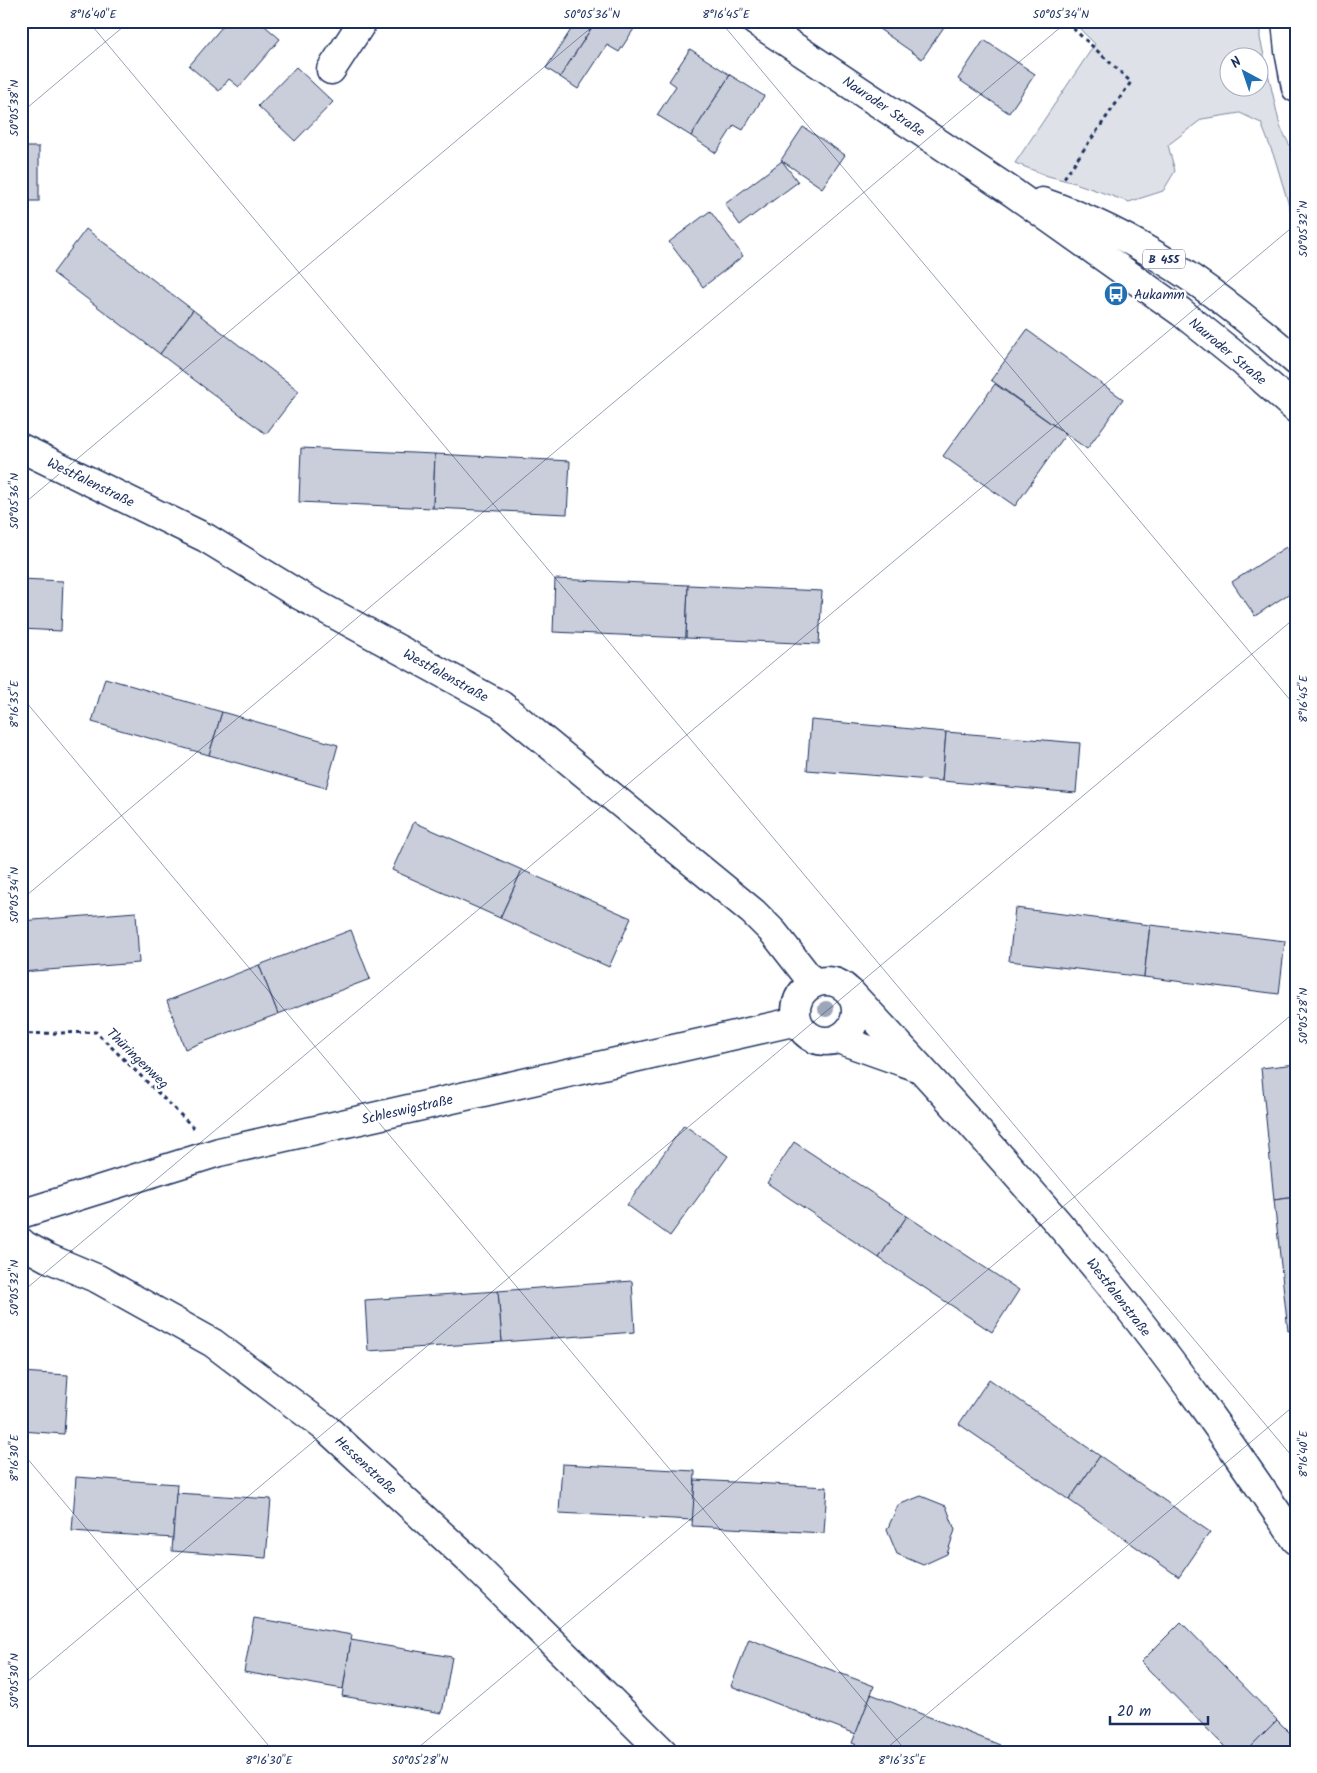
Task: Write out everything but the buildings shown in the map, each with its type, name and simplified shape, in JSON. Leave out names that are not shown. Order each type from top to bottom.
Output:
[{"type":"street","points":[[331,70],[363,21]]},
{"type":"street","name":"Nauroder Straße","points":[[755,21],[1012,192],[1181,312],[1242,361],[1296,409]]},
{"type":"street","points":[[1286,21],[1289,52],[1296,88]]},
{"type":"street","name":"Nauroder Straße","points":[[1012,192],[1088,219],[1157,254],[1225,302],[1296,361]]},
{"type":"street","name":"Westfalenstraße","points":[[21,448],[206,538],[301,596],[501,705],[753,912],[774,933],[814,984]]},
{"type":"street","points":[[824,980],[844,986],[852,993],[857,1011],[856,1020],[852,1028],[838,1039],[828,1042],[814,1038],[802,1029],[797,1020],[796,1012],[797,1003],[806,988],[824,980]]},
{"type":"street","name":"Westfalenstraße","points":[[852,993],[1001,1155],[1104,1276],[1210,1414],[1296,1540]]},
{"type":"street","name":"Schleswigstraße","points":[[21,1214],[218,1152],[797,1020]]},
{"type":"street","name":"Westfalenstraße","points":[[838,1039],[923,1069]]},
{"type":"street","name":"Hessenstraße","points":[[21,1242],[48,1258],[98,1279],[213,1343],[327,1429],[468,1559],[663,1752]]},
{"type":"path","points":[[1046,203],[1131,82],[1066,21]]},
{"type":"path","name":"Thüringenweg","points":[[21,1034],[96,1032],[218,1152]]},
{"type":"shaded area","points":[[1072,21],[1260,21],[1262,48],[1220,48],[1220,98],[1270,98],[1270,82],[1280,126],[1296,158],[1296,229],[1275,159],[1261,123],[1240,113],[1202,119],[1168,145],[1175,171],[1163,191],[1129,202],[1075,183],[1048,176],[1015,163],[1095,44]]},
{"type":"place","name":"Aukamm","points":[[1116,294]]}]
